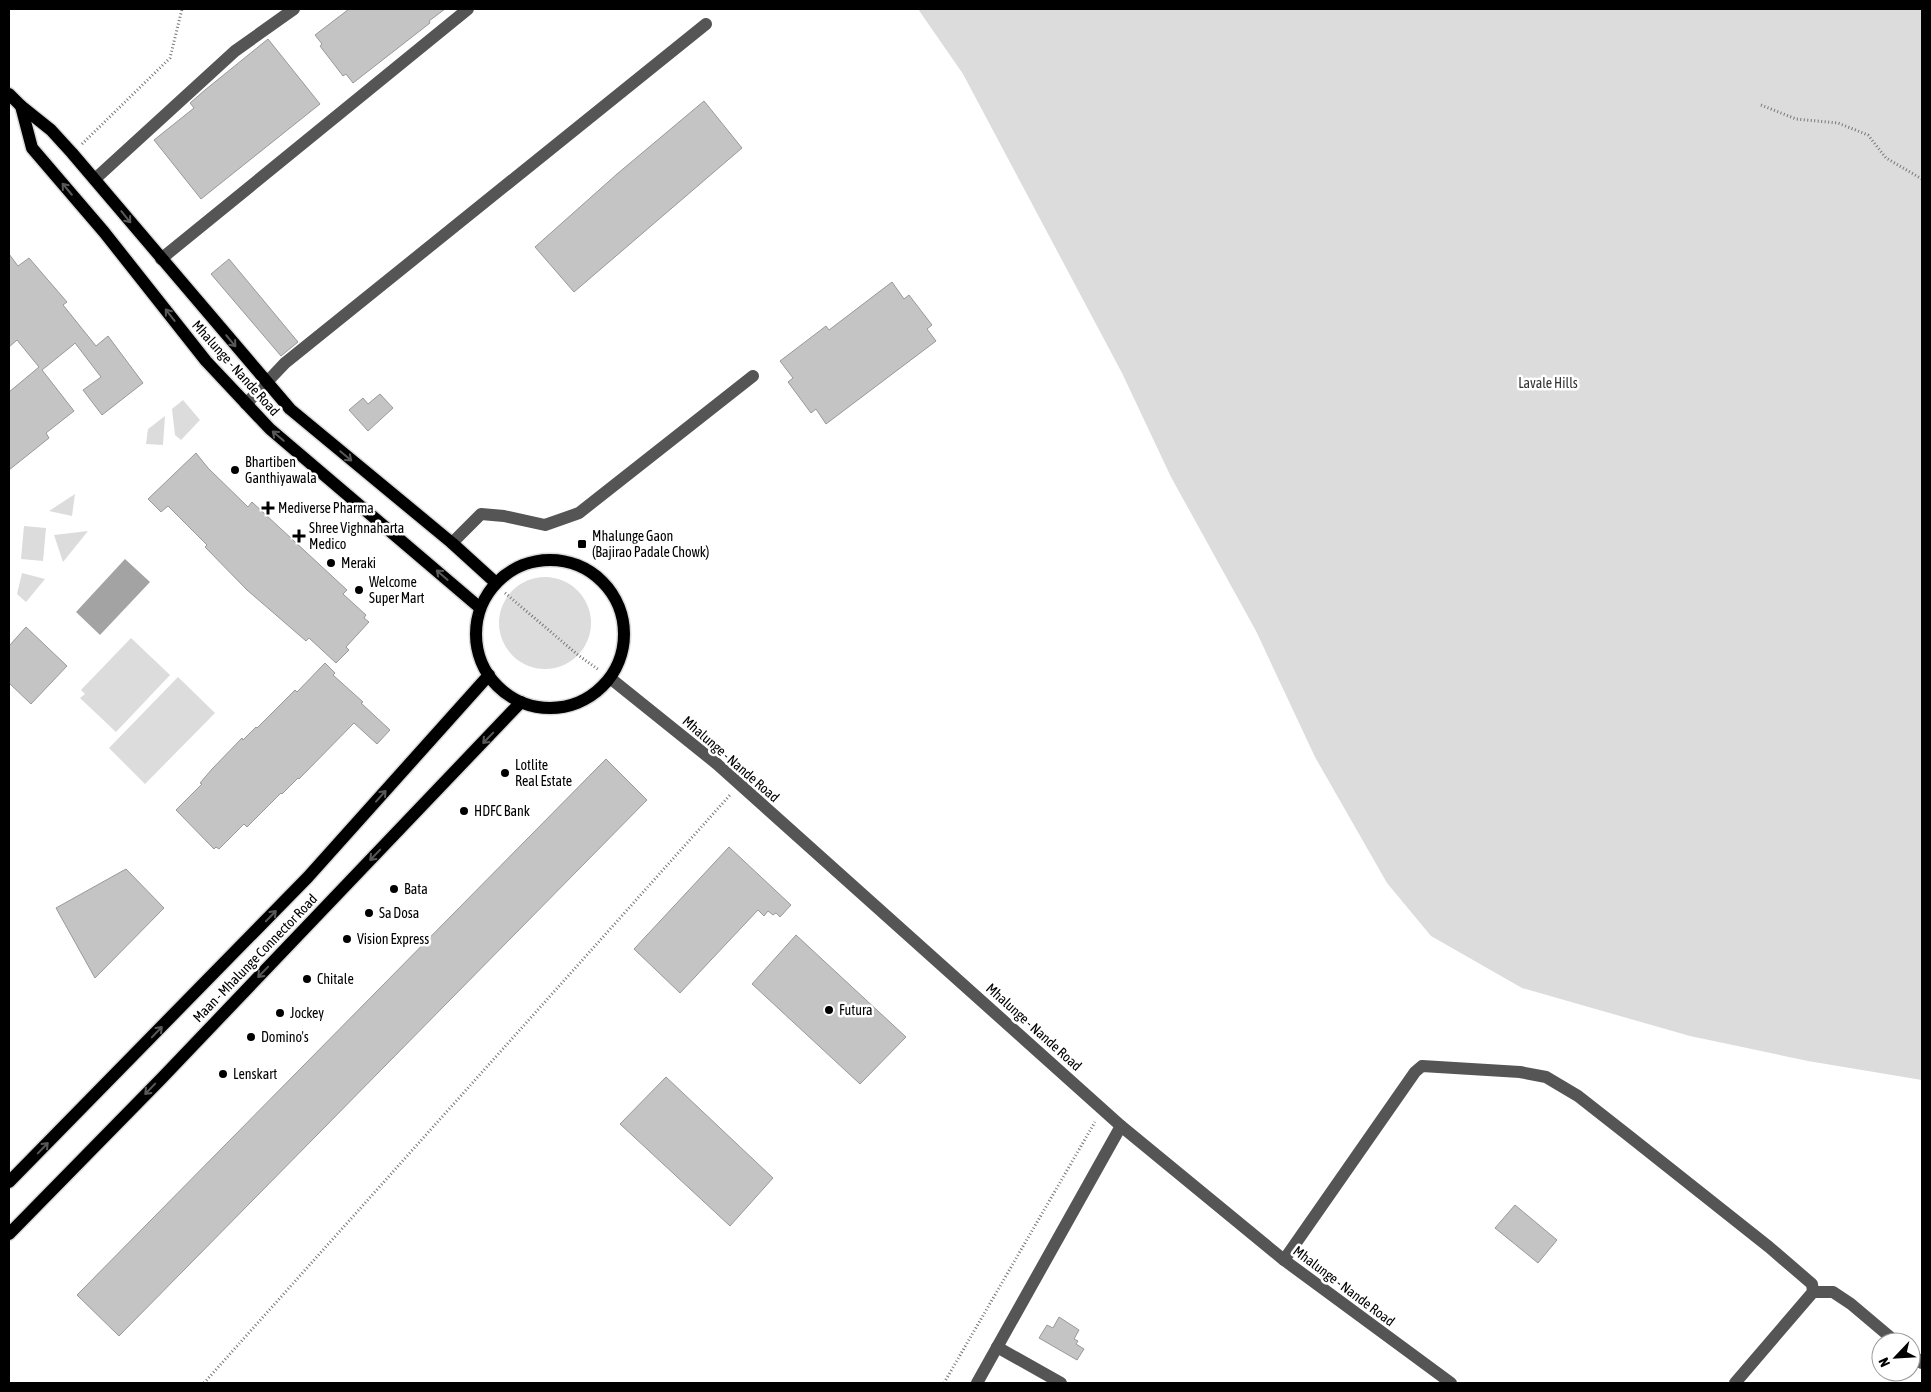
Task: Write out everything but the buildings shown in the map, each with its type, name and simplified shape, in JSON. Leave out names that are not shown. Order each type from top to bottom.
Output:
[{"type":"main road","name":"Mhalunge - Nande Road","points":[[9,94],[51,130],[72,153],[290,409],[452,543],[496,583]]},
{"type":"main road","name":"Mhalunge - Nande Road","points":[[21,106],[32,148],[104,232],[206,361],[270,429],[479,607]]},
{"type":"main road","points":[[539,560],[564,561],[587,570],[594,575],[606,586],[619,607],[625,631],[621,656],[610,678],[592,695],[570,706],[546,708],[522,702],[504,691],[489,676],[479,653],[477,628],[479,607],[496,583],[516,568],[539,560]]},
{"type":"main road","name":"Maan - Mhalunge Connector Road","points":[[9,1182],[308,877],[489,676]]},
{"type":"main road","name":"Maan - Mhalunge Connector Road","points":[[9,1234],[162,1078],[522,702]]},
{"type":"street","points":[[95,179],[235,51],[294,9]]},
{"type":"street","points":[[161,259],[468,9]]},
{"type":"street","points":[[246,404],[286,363],[706,24]]},
{"type":"street","points":[[452,543],[481,514],[504,516],[545,525],[579,513],[753,376]]},
{"type":"street","name":"Mhalunge - Nande Road","points":[[610,678],[717,764],[1121,1126],[1284,1260],[1451,1383]]},
{"type":"street","points":[[1284,1260],[1415,1072],[1422,1066],[1520,1072],[1546,1077],[1578,1096],[1769,1247],[1812,1284],[1813,1292],[1735,1383]]},
{"type":"street","points":[[977,1383],[1121,1126]]},
{"type":"street","points":[[1813,1292],[1832,1292],[1884,1332]]},
{"type":"street","points":[[997,1347],[1061,1383]]},
{"type":"path","points":[[72,153],[170,58],[182,9]]},
{"type":"path","points":[[1761,105],[1796,119],[1838,123],[1868,134],[1886,158],[1922,179]]},
{"type":"path","points":[[496,583],[507,596],[578,655],[610,678]]},
{"type":"path","points":[[204,1383],[739,785]]},
{"type":"path","points":[[944,1383],[1103,1108]]},
{"type":"green space","name":"Lavale Hills","points":[[918,9],[1922,9],[1922,1080],[1808,1061],[1690,1036],[1522,988],[1431,936],[1387,883],[1315,757],[1256,631],[1171,477],[1122,373],[963,74]]},
{"type":"green space","points":[[183,400],[200,420],[181,440],[175,435],[172,409]]},
{"type":"green space","points":[[165,416],[163,445],[146,444],[148,429]]},
{"type":"green space","points":[[75,494],[72,516],[49,511]]},
{"type":"green space","points":[[24,526],[46,528],[43,561],[21,559]]},
{"type":"green space","points":[[88,531],[63,562],[54,535]]},
{"type":"green space","points":[[22,573],[45,579],[26,602],[17,594]]},
{"type":"green space","points":[[545,577],[563,581],[578,590],[587,605],[591,623],[587,641],[578,656],[563,665],[545,669],[527,665],[512,656],[503,641],[499,623],[503,605],[512,590],[527,581]]},
{"type":"green space","points":[[131,638],[170,675],[116,732],[80,698],[85,694],[81,690]]},
{"type":"green space","points":[[178,677],[215,713],[145,784],[109,748]]},
{"type":"shaded area","points":[[125,559],[150,582],[100,635],[76,612]]},
{"type":"place","name":"Bhartiben Ganthiyawala","points":[[235,470]]},
{"type":"place","name":"Mediverse Pharma","points":[[268,508]]},
{"type":"place","name":"Shree Vighnaharta Medico","points":[[299,536]]},
{"type":"place","name":"Mhalunge Gaon (Bajirao Padale Chowk)","points":[[582,544]]},
{"type":"place","name":"Meraki","points":[[331,563]]},
{"type":"place","name":"Welcome Super Mart","points":[[359,590]]},
{"type":"place","name":"Lotlite Real Estate","points":[[505,773]]},
{"type":"place","name":"HDFC Bank","points":[[464,811]]},
{"type":"place","name":"Bata","points":[[394,889]]},
{"type":"place","name":"Sa Dosa","points":[[369,913]]},
{"type":"place","name":"Vision Express","points":[[347,939]]},
{"type":"place","name":"Chitale","points":[[307,979]]},
{"type":"place","name":"Futura","points":[[829,1010]]},
{"type":"place","name":"Jockey","points":[[280,1013]]},
{"type":"place","name":"Domino's","points":[[251,1037]]},
{"type":"place","name":"Lenskart","points":[[223,1074]]}]
